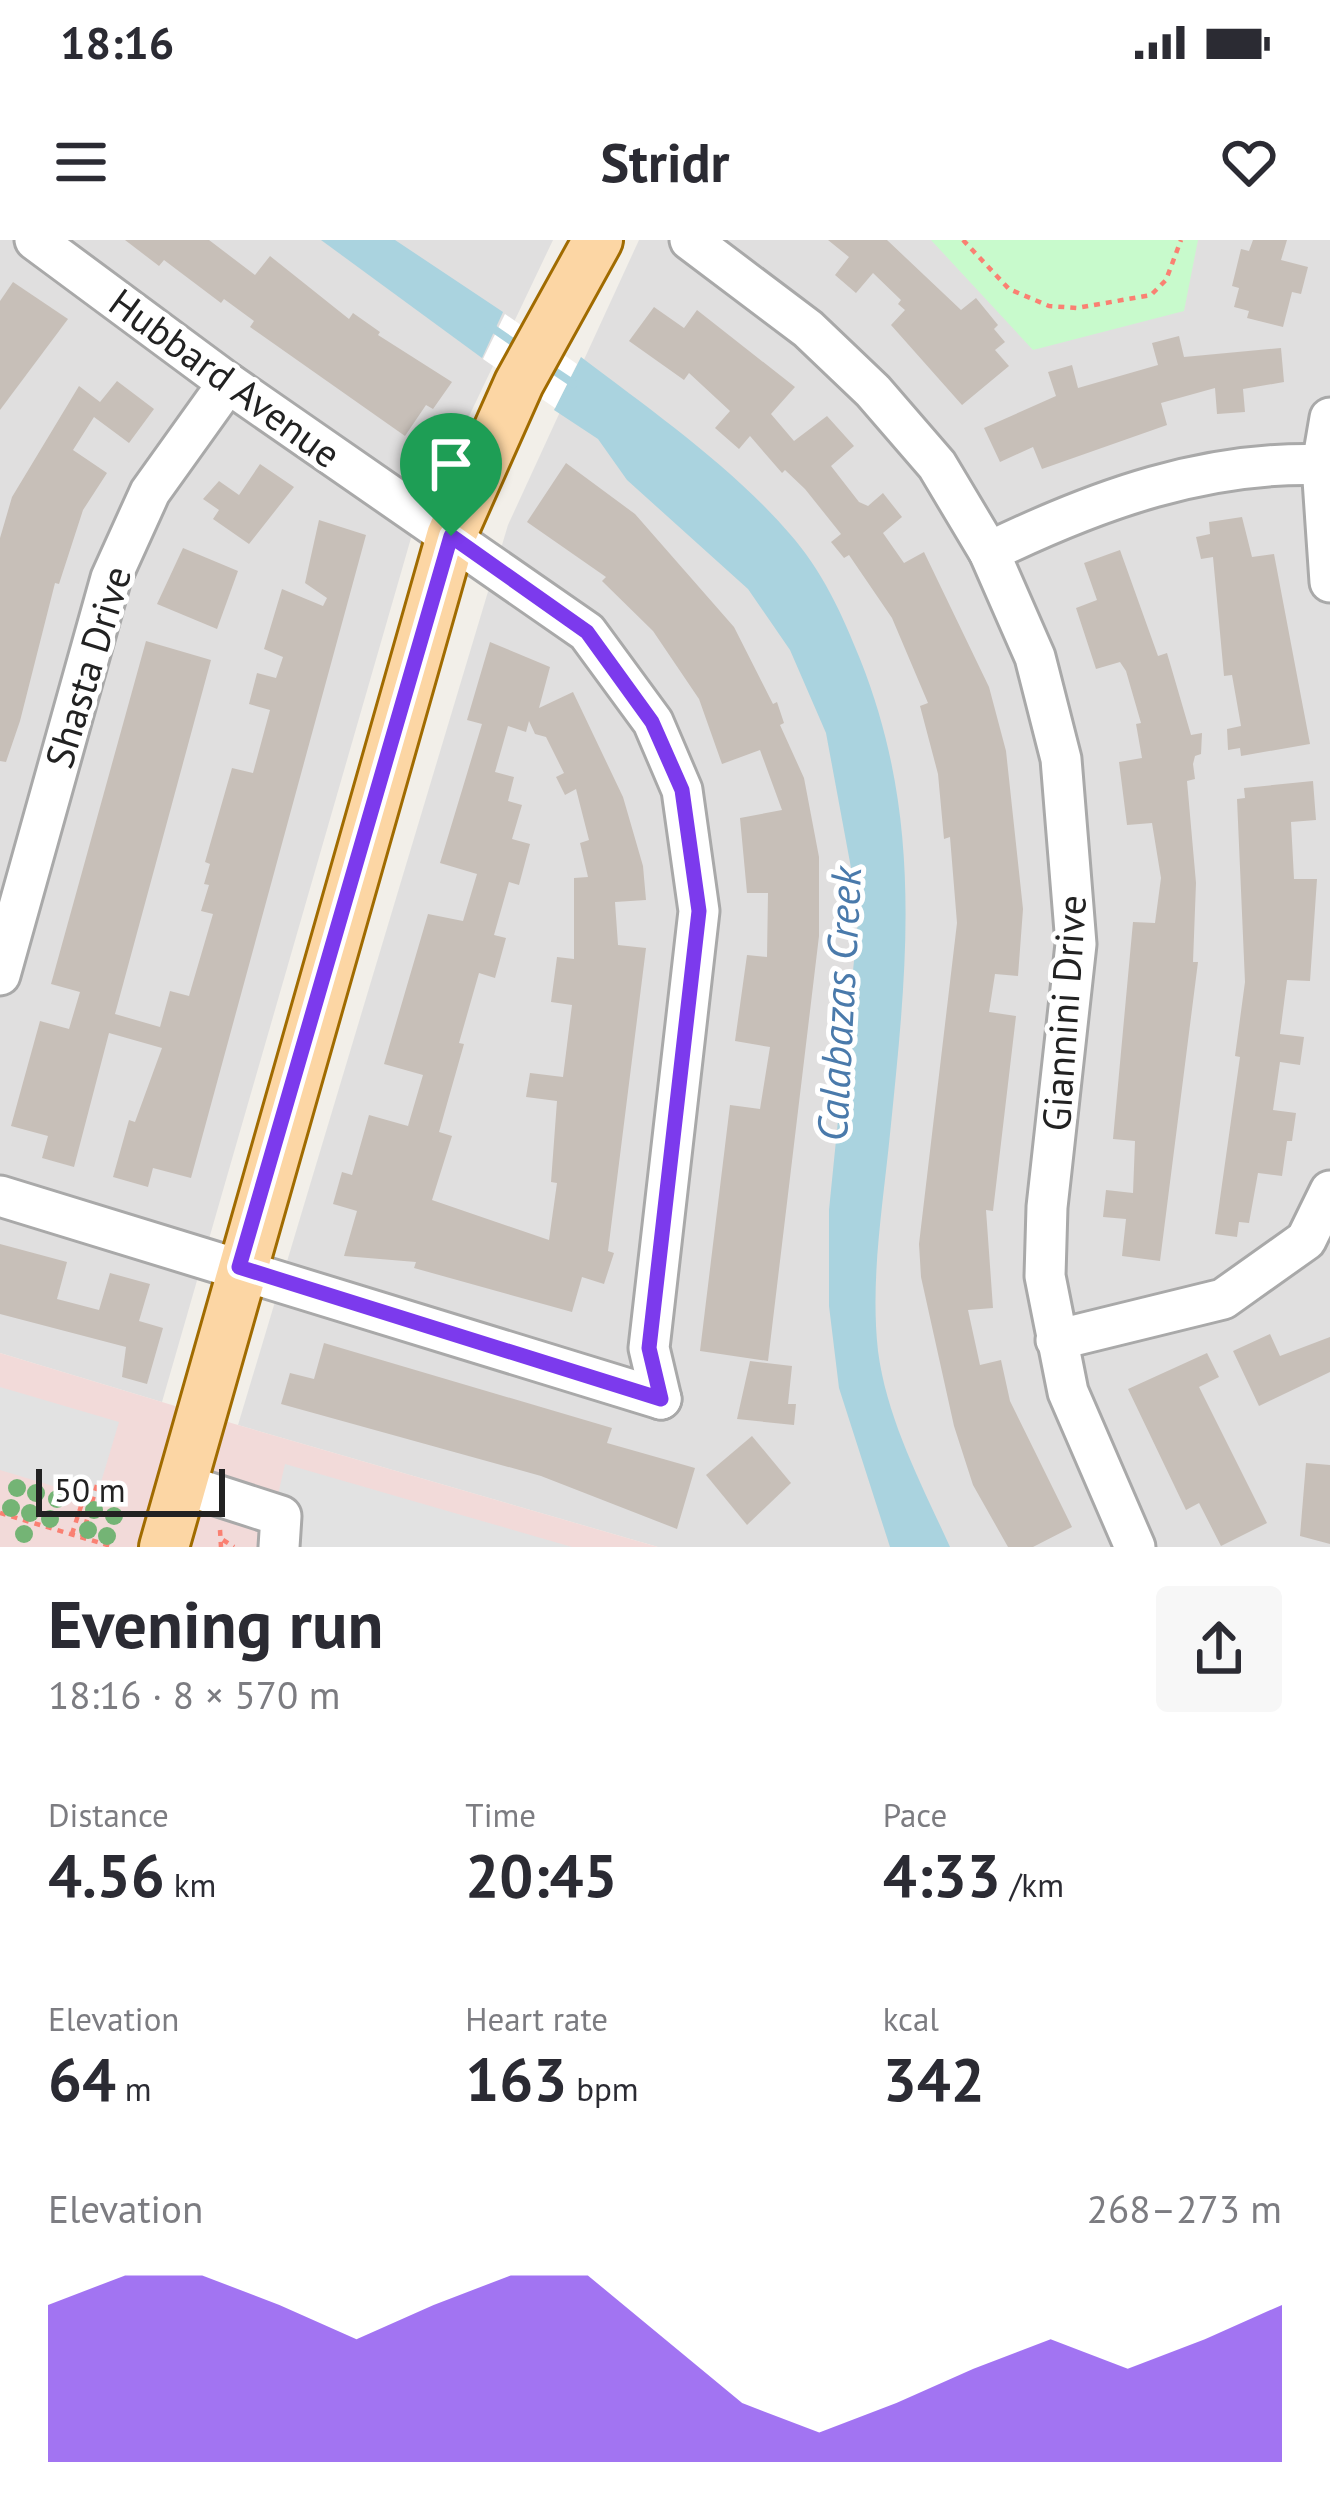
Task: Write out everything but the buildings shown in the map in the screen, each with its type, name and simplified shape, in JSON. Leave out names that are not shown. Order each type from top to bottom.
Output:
[{"type":"main road","points":[[164,1547],[239,1267],[451,536],[519,383],[598,240]]},
{"type":"street","name":"Hubbard Avenue","points":[[35,240],[228,383],[587,632],[652,722],[682,790],[699,911],[649,1348],[661,1399],[239,1267]]},
{"type":"street","name":"Giannini Drive","points":[[690,240],[808,329],[873,391],[937,464],[988,552],[1035,657],[1061,759],[1076,944],[1047,1207],[1045,1276],[1068,1392],[1135,1547]]},
{"type":"street","name":"Shasta Drive","points":[[0,975],[111,578],[149,492],[228,383]]},
{"type":"street","points":[[1330,418],[1326,465],[1330,582]]},
{"type":"street","points":[[988,552],[1080,508],[1151,486],[1204,474],[1326,465]]},
{"type":"street","points":[[1056,1340],[1223,1299],[1318,1253],[1330,1191]]},
{"type":"street","points":[[0,1196],[239,1267]]},
{"type":"street","points":[[182,1484],[281,1516],[279,1547]]},
{"type":"path","points":[[963,240],[1009,289],[1062,308],[1151,295],[1166,280],[1181,240]]},
{"type":"path","points":[[82,1537],[97,1485]]},
{"type":"path","points":[[72,1534],[83,1500]]},
{"type":"path","points":[[0,1513],[114,1547]]},
{"type":"path","points":[[218,1523],[222,1544],[234,1547]]},
{"type":"shaded area","points":[[0,240],[553,240],[411,538],[162,1402],[0,1353]]},
{"type":"shaded area","points":[[639,240],[1330,240],[1330,1547],[658,1547],[238,1425],[508,525]]},
{"type":"shaded area","points":[[0,1353],[238,1425],[658,1547],[0,1547]]},
{"type":"shaded area","points":[[0,1387],[119,1422],[96,1499],[0,1470]]},
{"type":"shaded area","points":[[285,1464],[572,1547],[266,1547]]},
{"type":"green space","points":[[931,240],[1198,240],[1184,311],[1033,350]]},
{"type":"water","points":[[321,240],[395,240],[503,312],[482,358]]},
{"type":"water","points":[[581,357],[716,462],[801,547],[846,626],[880,718],[902,836],[905,953],[876,1269],[878,1351],[897,1427],[950,1547],[890,1547],[839,1388],[829,1306],[829,1210],[859,911],[826,733],[790,650],[748,589],[627,480],[598,439],[554,410]]},
{"type":"pier","points":[[505,314],[577,364],[555,408],[483,359]]},
{"type":"waterway","name":"Calabazas Creek","points":[[488,325],[520,347]]},
{"type":"waterway","name":"Calabazas Creek","points":[[547,366],[574,384]]},
{"type":"route","points":[[451,536],[587,632],[652,722],[682,790],[699,911],[649,1348],[661,1399],[239,1267],[451,536]]}]
